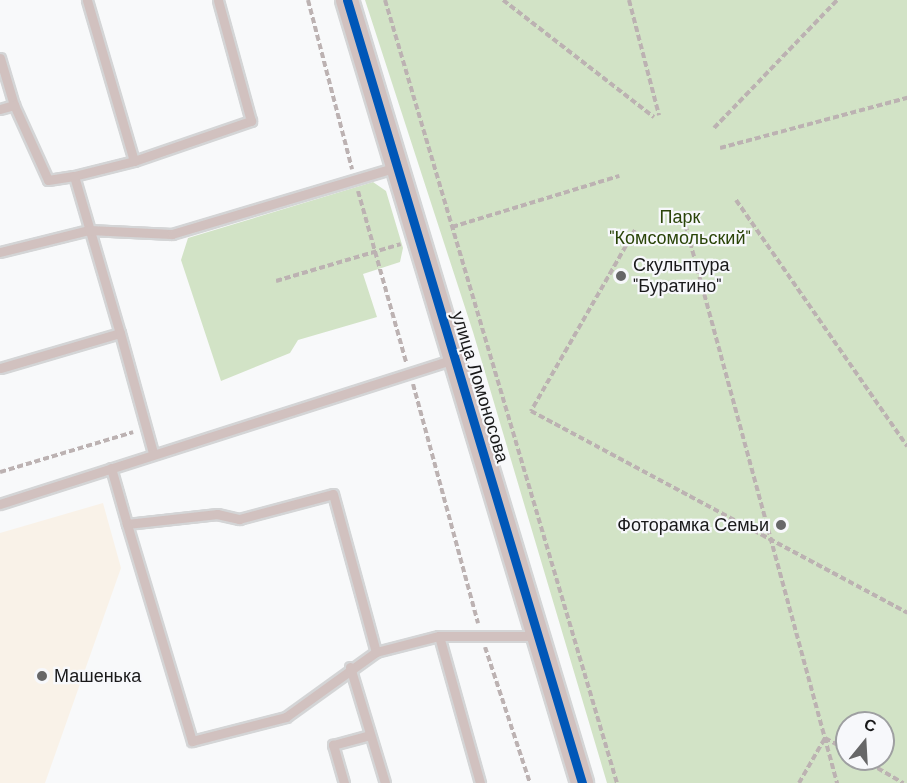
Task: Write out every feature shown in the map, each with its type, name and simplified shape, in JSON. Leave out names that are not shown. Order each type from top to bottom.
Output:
[{"type":"street","name":"улица Ломоносова","points":[[347,0],[582,783]]},
{"type":"lane","points":[[87,0],[134,160]]},
{"type":"lane","points":[[0,58],[14,105],[48,180],[74,176],[134,160],[250,122],[218,0]]},
{"type":"lane","points":[[0,109],[14,105]]},
{"type":"lane","points":[[0,252],[89,230],[172,234],[397,166]]},
{"type":"lane","points":[[74,176],[153,453]]},
{"type":"lane","points":[[0,368],[120,333]]},
{"type":"lane","points":[[0,504],[153,453],[410,375],[454,359]]},
{"type":"lane","points":[[111,468],[192,741],[286,717],[350,666],[376,652],[439,636],[480,633],[539,636]]},
{"type":"lane","points":[[127,524],[217,514],[239,519],[333,494],[376,652]]},
{"type":"lane","points":[[439,636],[480,783]]},
{"type":"lane","points":[[350,666],[385,783]]},
{"type":"lane","points":[[344,783],[333,745],[370,735]]},
{"type":"path","points":[[308,0],[373,253],[410,375],[480,633],[530,783]]},
{"type":"path","points":[[385,0],[617,783]]},
{"type":"path","points":[[503,0],[656,116],[629,0]]},
{"type":"path","points":[[714,128],[837,0]]},
{"type":"path","points":[[720,147],[907,98]]},
{"type":"path","points":[[452,227],[619,176]]},
{"type":"path","points":[[736,200],[907,446]]},
{"type":"path","points":[[683,216],[837,783]]},
{"type":"path","points":[[635,230],[531,411],[907,613]]},
{"type":"path","points":[[276,281],[408,242]]},
{"type":"path","points":[[0,471],[145,429]]},
{"type":"path","points":[[825,738],[835,743]]},
{"type":"path","points":[[800,783],[825,738]]},
{"type":"path","points":[[882,771],[903,783]]},
{"type":"shaded area","name":"Машенька","points":[[103,503],[121,568],[45,783],[0,783],[0,533]]},
{"type":"green space","name":"Парк \"Комсомольский\"","points":[[365,0],[907,0],[907,783],[607,783],[473,332]]},
{"type":"green space","points":[[373,182],[386,191],[403,248],[400,262],[363,274],[377,317],[298,340],[290,353],[221,381],[181,260],[188,238]]},
{"type":"cycle path","points":[[347,0],[582,783]]},
{"type":"place","name":"Скульптура \"Буратино\"","points":[[621,276]]},
{"type":"place","name":"Фоторамка Семьи","points":[[781,525]]},
{"type":"place","name":"Машенька","points":[[42,676]]}]
